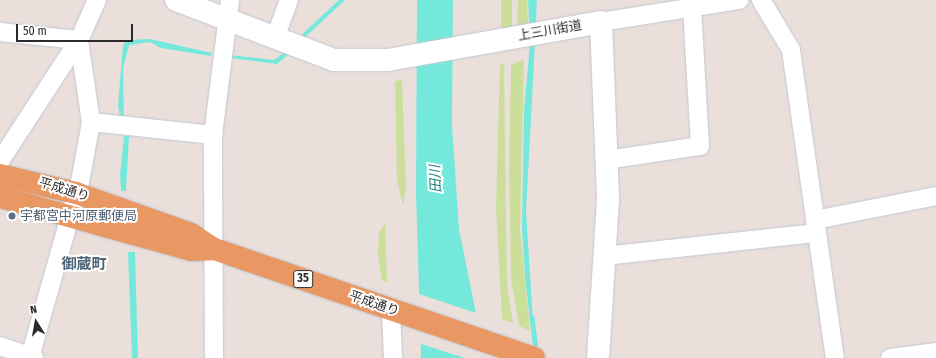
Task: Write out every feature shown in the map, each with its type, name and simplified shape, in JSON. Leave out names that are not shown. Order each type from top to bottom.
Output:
[{"type":"main road","name":"平成通り","points":[[0,175],[76,193],[191,234],[214,248],[525,355]]},
{"type":"main road","name":"平成通り","points":[[0,197],[70,214],[191,250],[214,248]]},
{"type":"street","points":[[0,161],[79,40],[97,0]]},
{"type":"street","name":"上三川街道","points":[[176,0],[228,10],[275,38],[334,60],[394,59],[601,22],[606,160],[604,256],[598,358]]},
{"type":"street","points":[[275,38],[289,0]]},
{"type":"street","points":[[601,22],[739,0]]},
{"type":"street","points":[[761,0],[790,50],[835,358]]},
{"type":"street","points":[[606,160],[700,146],[692,7]]},
{"type":"street","points":[[214,358],[213,134],[228,10]]},
{"type":"street","points":[[0,32],[79,40]]},
{"type":"street","points":[[0,346],[32,357],[76,193],[91,122],[79,40]]},
{"type":"street","points":[[91,122],[213,134]]},
{"type":"street","points":[[604,256],[816,226],[936,196]]},
{"type":"street","points":[[391,310],[393,358]]},
{"type":"street","points":[[890,358],[936,352]]},
{"type":"green space","points":[[501,0],[512,0],[512,30],[501,33]]},
{"type":"green space","points":[[518,0],[527,0],[528,27],[517,28]]},
{"type":"green space","points":[[524,59],[520,229],[530,331],[519,326],[511,278],[509,173],[511,65]]},
{"type":"green space","points":[[504,63],[507,284],[513,323],[502,319],[496,207],[500,64]]},
{"type":"green space","points":[[402,80],[406,187],[403,205],[397,179],[395,81]]},
{"type":"green space","points":[[385,223],[387,283],[382,280],[378,253],[379,233]]},
{"type":"water","points":[[339,0],[345,0],[302,40],[298,38]]},
{"type":"water","name":"田川","points":[[417,0],[453,0],[452,125],[459,229],[485,358],[421,358],[416,192]]},
{"type":"water","points":[[528,0],[532,0],[535,43],[526,211],[533,322],[530,321],[522,229],[524,110],[530,43]]},
{"type":"water","points":[[150,39],[212,53],[211,56],[161,48],[150,42],[129,45],[123,69],[124,122],[121,122],[118,106],[123,45],[127,40]]},
{"type":"water","points":[[286,51],[291,52],[277,64],[230,58],[230,55],[274,60]]},
{"type":"water","points":[[124,136],[129,136],[126,191],[121,191],[120,174]]},
{"type":"water","points":[[128,252],[135,252],[138,358],[132,358]]},
{"type":"pier","points":[[416,293],[479,314],[487,358],[465,358],[418,343]]},
{"type":"waterway","points":[[533,24],[534,0]]},
{"type":"waterway","points":[[532,317],[536,351]]},
{"type":"place","name":"宇都宮中河原郵便局","points":[[12,216]]},
{"type":"district","name":"御蔵町","points":[[84,265]]}]
